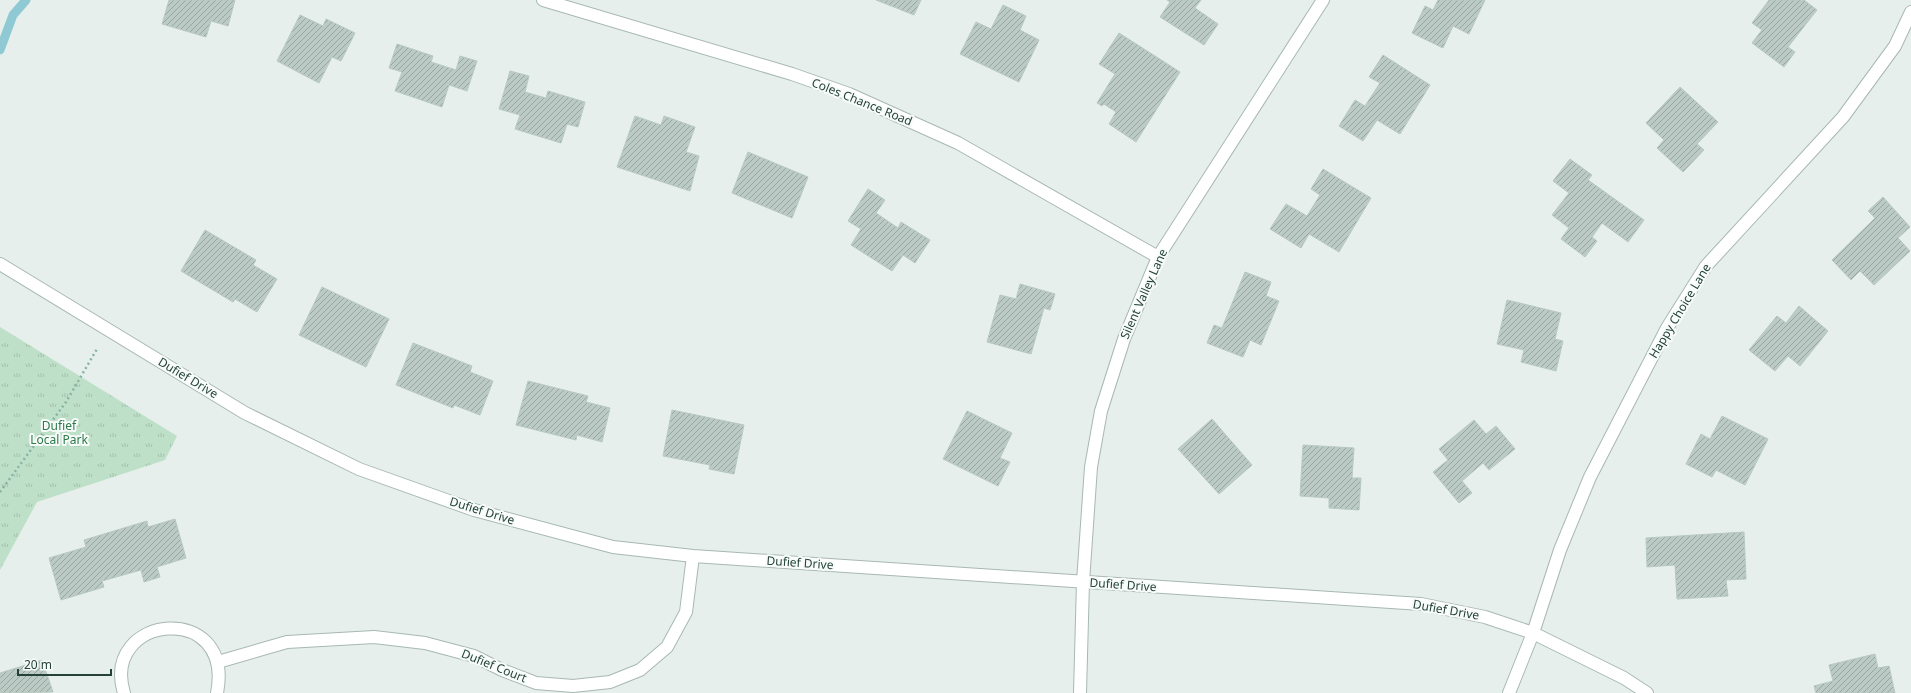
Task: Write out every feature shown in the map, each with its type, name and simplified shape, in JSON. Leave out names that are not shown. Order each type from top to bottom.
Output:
[{"type":"street","name":"Coles Chance Road","points":[[543,0],[792,74],[849,94],[958,143],[1158,257]]},
{"type":"street","name":"Silent Valley Lane","points":[[1081,691],[1083,582],[1091,467],[1101,411],[1124,339],[1158,257],[1323,0]]},
{"type":"street","name":"Happy Choice Lane","points":[[1509,693],[1533,633],[1560,550],[1590,477],[1667,328],[1706,266],[1843,117],[1895,46],[1911,12]]},
{"type":"street","name":"Dufief Drive","points":[[0,264],[246,413],[359,469],[474,510],[613,547],[693,556],[1421,604],[1485,617],[1533,633],[1624,678],[1647,693]]},
{"type":"street","name":"Dufief Court","points":[[218,662],[287,642],[374,637],[425,644],[474,656],[502,670],[536,683],[572,686],[610,682],[640,670],[668,647],[686,612],[693,556]]},
{"type":"street","points":[[124,693],[121,684],[122,667],[127,652],[138,640],[152,631],[168,627],[184,629],[198,636],[210,648],[218,662],[220,678],[217,693]]},
{"type":"path","points":[[0,492],[66,402],[108,329]]},
{"type":"green space","name":"Dufief Local Park","points":[[0,327],[177,436],[165,460],[37,502],[0,570]]},
{"type":"building","points":[[169,0],[235,0],[228,26],[211,21],[206,37],[162,24]]},
{"type":"building","points":[[876,0],[921,0],[914,15]]},
{"type":"building","points":[[1167,0],[1201,0],[1195,8],[1218,24],[1204,45],[1160,17],[1170,2]]},
{"type":"building","points":[[1438,0],[1485,0],[1469,34],[1453,26],[1443,48],[1412,33],[1425,6],[1433,10]]},
{"type":"building","points":[[1769,0],[1804,0],[1817,10],[1788,47],[1795,52],[1784,67],[1752,43],[1762,30],[1752,23]]},
{"type":"building","points":[[1003,5],[1026,16],[1020,30],[1039,40],[1019,82],[960,54],[976,22],[991,29]]},
{"type":"building","points":[[300,15],[323,26],[326,19],[355,33],[341,61],[332,57],[319,83],[277,61]]},
{"type":"building","points":[[1119,33],[1180,72],[1136,142],[1109,124],[1116,112],[1104,104],[1102,106],[1097,103],[1115,74],[1099,64]]},
{"type":"building","points":[[397,44],[433,56],[431,62],[456,70],[460,56],[477,61],[467,91],[449,85],[442,107],[395,91],[402,72],[389,68]]},
{"type":"building","points":[[1383,55],[1430,85],[1400,134],[1377,120],[1363,141],[1339,126],[1355,100],[1365,106],[1380,83],[1369,77]]},
{"type":"building","points":[[510,71],[529,76],[525,92],[546,98],[548,91],[585,102],[578,127],[567,124],[561,143],[515,129],[520,115],[499,109]]},
{"type":"building","points":[[1680,87],[1718,122],[1697,144],[1704,150],[1683,172],[1657,148],[1664,140],[1646,123]]},
{"type":"building","points":[[635,116],[661,125],[664,116],[695,127],[686,152],[699,156],[690,191],[617,167]]},
{"type":"building","points":[[748,152],[808,177],[792,218],[732,193]]},
{"type":"building","points":[[1570,159],[1592,175],[1588,180],[1644,220],[1628,242],[1602,223],[1592,237],[1597,241],[1585,257],[1561,239],[1569,228],[1552,215],[1569,193],[1553,181]]},
{"type":"building","points":[[1323,169],[1371,198],[1339,252],[1309,234],[1301,248],[1270,229],[1286,204],[1307,216],[1320,195],[1311,189]]},
{"type":"building","points":[[868,189],[885,200],[876,213],[898,228],[901,222],[930,240],[915,263],[903,255],[892,271],[851,245],[861,229],[848,221]]},
{"type":"building","points":[[1883,197],[1910,227],[1898,238],[1910,251],[1874,285],[1860,271],[1851,280],[1832,260],[1875,218],[1868,211]]},
{"type":"building","points":[[205,230],[256,260],[253,265],[277,279],[257,312],[235,299],[233,302],[181,271]]},
{"type":"building","points":[[1245,272],[1271,282],[1266,296],[1279,301],[1261,345],[1250,340],[1243,357],[1207,343],[1214,325],[1222,328]]},
{"type":"building","points":[[1020,284],[1055,294],[1050,310],[1044,308],[1031,354],[987,342],[1000,295],[1016,299]]},
{"type":"building","points":[[322,287],[389,319],[366,367],[299,335]]},
{"type":"building","points":[[1507,300],[1561,313],[1555,339],[1563,341],[1556,371],[1521,362],[1524,350],[1497,344]]},
{"type":"building","points":[[1799,306],[1828,331],[1800,366],[1788,356],[1775,371],[1749,350],[1777,316],[1786,323]]},
{"type":"building","points":[[413,343],[472,366],[470,372],[493,381],[480,415],[454,405],[453,408],[396,385]]},
{"type":"building","points":[[528,381],[588,396],[586,402],[610,408],[602,442],[577,435],[576,440],[516,425]]},
{"type":"building","points":[[672,410],[744,425],[734,474],[709,469],[710,465],[663,456]]},
{"type":"building","points":[[967,411],[1012,433],[1000,458],[1010,462],[998,486],[943,459]]},
{"type":"building","points":[[1722,416],[1768,439],[1745,485],[1716,470],[1712,477],[1686,464],[1701,434],[1710,439]]},
{"type":"building","points":[[1212,419],[1252,465],[1219,494],[1178,449]]},
{"type":"building","points":[[1474,420],[1486,434],[1496,426],[1515,449],[1489,470],[1483,463],[1462,481],[1472,493],[1459,503],[1433,472],[1448,460],[1439,449]]},
{"type":"building","points":[[1303,445],[1354,448],[1352,478],[1361,478],[1359,510],[1329,508],[1329,498],[1300,496]]},
{"type":"building","points":[[175,519],[186,558],[157,567],[160,577],[144,582],[141,570],[102,581],[104,587],[61,600],[49,558],[86,547],[84,540],[147,521],[148,527]]},
{"type":"building","points":[[1744,532],[1746,579],[1726,580],[1728,596],[1677,599],[1675,565],[1647,567],[1646,538]]},
{"type":"building","points":[[1875,654],[1878,668],[1889,666],[1895,693],[1816,693],[1814,686],[1833,681],[1829,665]]},
{"type":"building","points":[[42,660],[53,692],[0,693],[0,673]]},
{"type":"waterway","points":[[0,50],[13,15],[26,0]]}]
